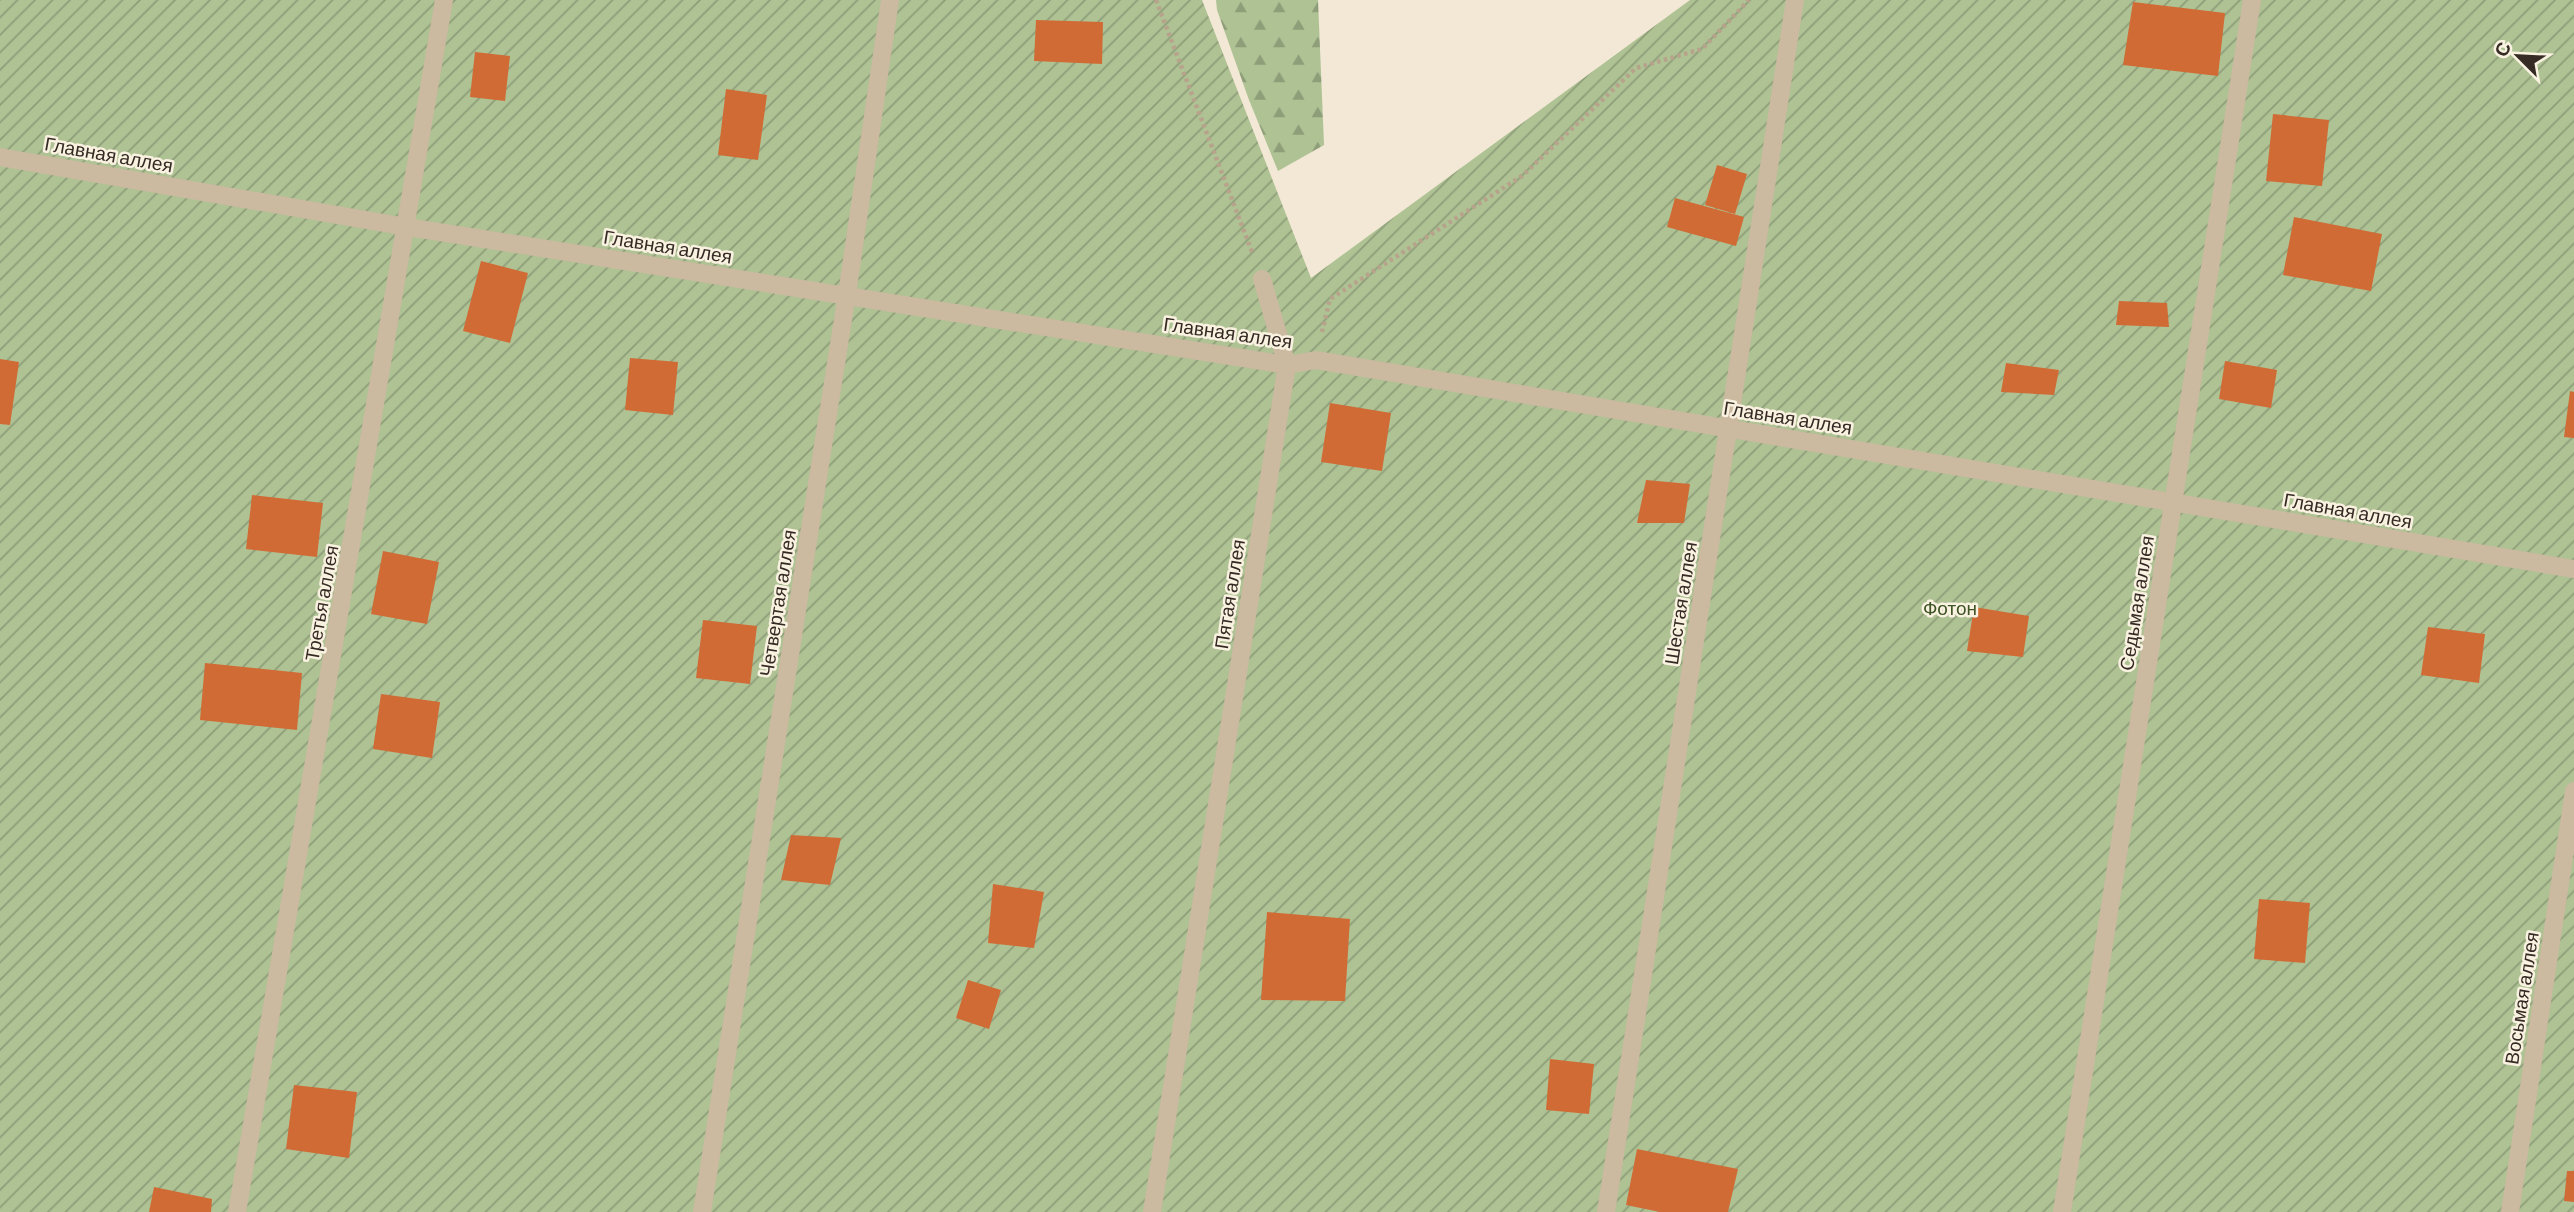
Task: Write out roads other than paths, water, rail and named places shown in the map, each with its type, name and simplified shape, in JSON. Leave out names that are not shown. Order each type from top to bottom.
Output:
[{"type":"street","name":"Третья аллея","points":[[237,1212],[444,0]]},
{"type":"street","name":"Четвертая аллея","points":[[702,1212],[847,295],[890,0]]},
{"type":"street","name":"Шестая аллея","points":[[1606,1212],[1795,0]]},
{"type":"street","name":"Седьмая аллея","points":[[2062,1212],[2252,0]]},
{"type":"street","name":"Главная аллея","points":[[0,157],[407,228],[1287,365],[1316,360],[2574,569]]},
{"type":"street","name":"Пятая аллея","points":[[1152,1212],[1287,365],[1262,279]]},
{"type":"street","name":"Восьмая аллея","points":[[2510,1212],[2574,791]]},
{"type":"park label","name":"Фотон","points":[[1950,607]]}]
